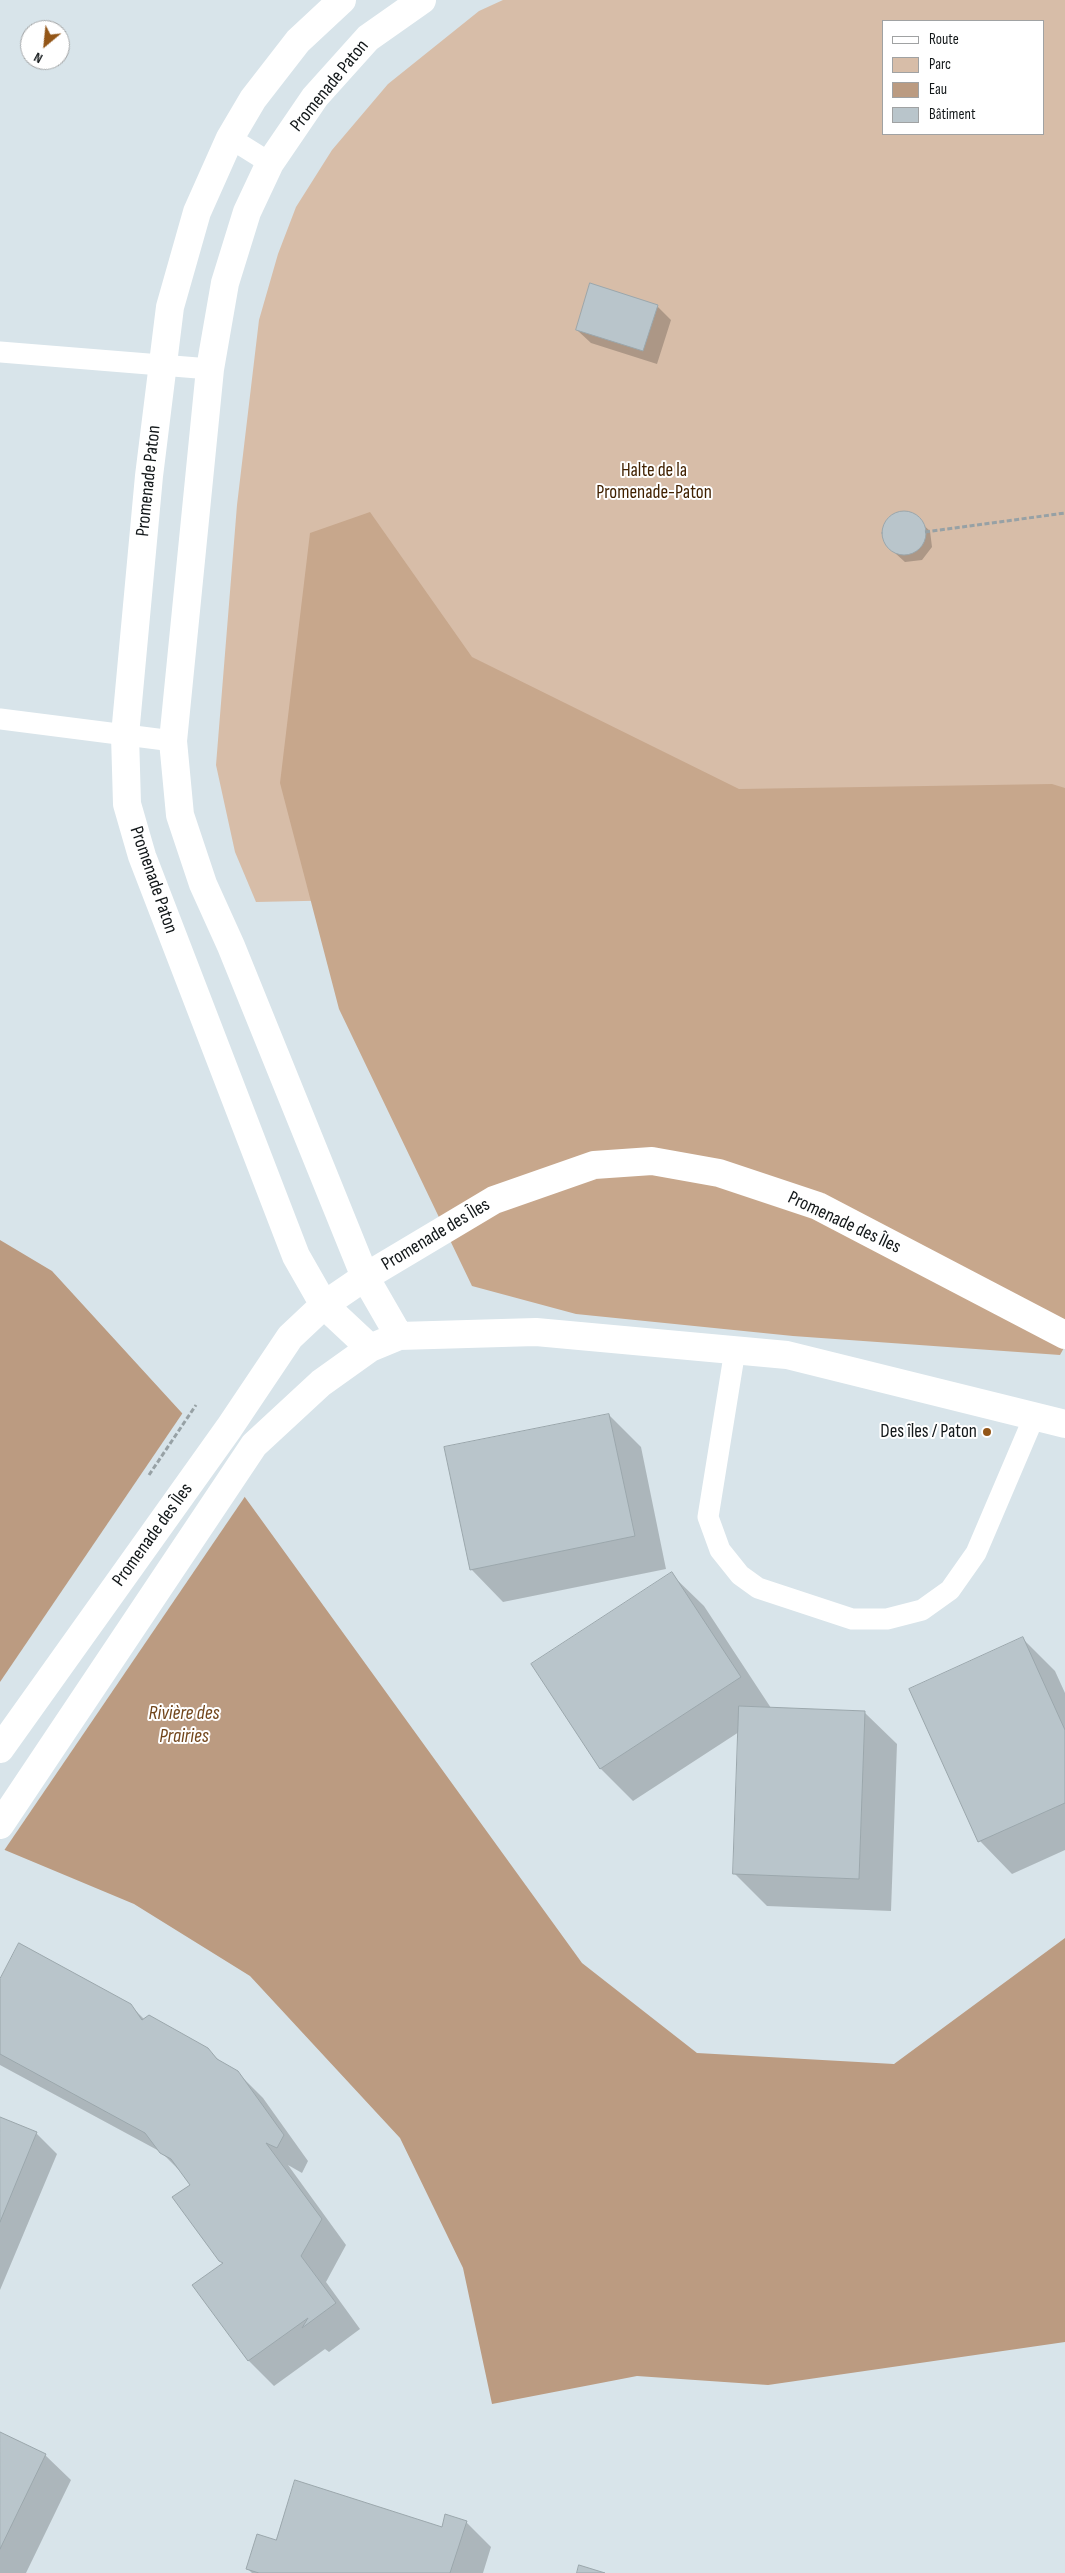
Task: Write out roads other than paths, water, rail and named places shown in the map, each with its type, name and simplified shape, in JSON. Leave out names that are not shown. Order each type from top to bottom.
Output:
[{"type":"street","name":"Promenade Paton","points":[[342,0],[298,41],[253,99],[230,138],[197,212],[170,308],[162,364],[149,476],[125,735],[128,804],[142,856],[296,1256],[324,1305],[370,1348]]},
{"type":"street","name":"Promenade Paton","points":[[399,1336],[365,1277],[231,946],[203,884],[180,815],[173,741],[210,368],[225,283],[247,212],[270,163],[315,97],[368,38],[422,0]]},
{"type":"street","name":"Promenade des Îles","points":[[0,1750],[229,1428],[290,1337],[324,1305],[365,1277],[494,1200],[594,1165],[652,1161],[720,1173],[818,1206],[1065,1335]]},
{"type":"street","name":"Promenade des Îles","points":[[0,1825],[254,1445],[321,1383],[370,1348],[399,1336],[536,1332],[787,1355],[1065,1424]]},
{"type":"lane","points":[[230,138],[270,163]]},
{"type":"lane","points":[[0,352],[210,368]]},
{"type":"lane","points":[[0,719],[173,741]]},
{"type":"lane","points":[[735,1350],[708,1517],[720,1550],[740,1575],[758,1588],[852,1619],[887,1619],[922,1610],[950,1590],[976,1553],[1034,1417]]},
{"type":"water","name":"Rivière des Prairies","points":[[0,1240],[52,1271],[192,1424],[582,1963],[697,2053],[894,2064],[1065,1938],[1065,2342],[768,2385],[637,2376],[492,2404],[463,2268],[400,2138],[250,1976],[134,1904],[0,1848]]},
{"type":"place","name":"Des îles / Paton","points":[[987,1432]]},
{"type":"park label","name":"Halte de la Promenade-Paton","points":[[654,482]]}]
